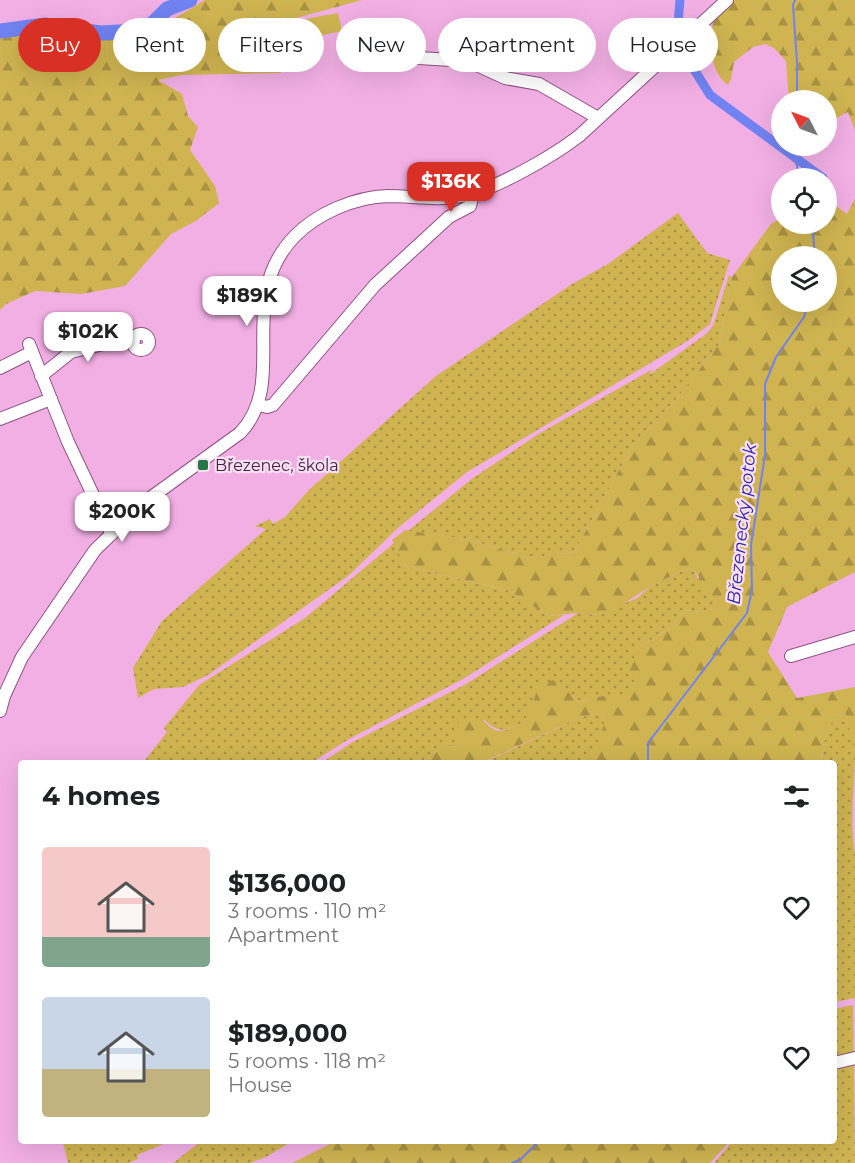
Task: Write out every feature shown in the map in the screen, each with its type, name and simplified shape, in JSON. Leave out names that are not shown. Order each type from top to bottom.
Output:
[{"type":"street","points":[[0,711],[3,696],[22,657],[79,570],[111,533],[146,501],[240,433],[251,420],[259,405],[262,389],[262,317],[266,292],[277,261],[294,237],[315,221],[358,201],[379,197],[442,198],[472,194],[561,149],[727,0]]},
{"type":"street","points":[[426,59],[468,62],[505,78],[539,84],[598,118]]},
{"type":"street","points":[[259,405],[267,407],[273,405],[375,285],[449,217],[470,206],[472,194]]},
{"type":"street","points":[[42,376],[70,352],[123,339],[134,340]]},
{"type":"street","points":[[0,368],[31,348],[51,399],[111,533]]},
{"type":"street","points":[[0,419],[51,399]]},
{"type":"street","points":[[791,656],[855,637]]},
{"type":"street","points":[[837,1062],[855,1058]]},
{"type":"green space","points":[[205,0],[362,0],[296,18],[218,18],[218,72],[281,73],[182,75],[158,80],[182,94],[188,116],[198,127],[190,150],[215,186],[219,203],[196,221],[171,234],[125,286],[81,294],[35,291],[6,304],[0,310],[0,26],[18,28],[18,72],[101,72],[101,37],[113,39],[113,72],[206,72],[206,18],[175,18]]},
{"type":"green space","points":[[733,0],[855,0],[855,130],[848,112],[837,118],[837,90],[788,90],[786,61],[774,48],[765,44],[753,47],[734,62],[728,85],[717,72],[718,18],[714,18]]},
{"type":"green space","points":[[338,13],[336,32],[324,35],[324,18],[311,18]]},
{"type":"green space","points":[[855,199],[855,572],[787,607],[768,652],[797,698],[855,687],[855,753],[845,711],[827,727],[821,760],[582,760],[594,748],[602,732],[605,718],[600,713],[581,717],[488,760],[424,760],[447,745],[463,746],[454,738],[454,730],[460,720],[476,718],[501,731],[524,722],[539,687],[553,680],[580,702],[594,697],[627,694],[636,678],[629,673],[637,648],[669,629],[684,610],[701,612],[711,609],[715,601],[709,601],[706,594],[698,589],[699,577],[693,569],[680,572],[652,585],[616,609],[598,615],[578,613],[548,616],[510,591],[405,566],[392,540],[405,530],[471,540],[530,558],[574,552],[633,445],[674,402],[719,344],[732,277],[771,224],[771,234],[837,234],[837,206],[847,214]]},
{"type":"green space","points":[[678,213],[707,253],[730,260],[710,324],[689,340],[467,472],[399,527],[348,576],[208,675],[183,687],[154,689],[138,698],[133,668],[162,621],[266,529],[255,526],[270,519],[273,524],[285,517],[309,490],[436,376],[572,284],[608,264]]},
{"type":"green space","points":[[729,275],[732,277],[719,344],[674,402],[633,445],[574,552],[530,558],[471,540],[408,531],[473,478],[540,433],[653,369],[649,375],[706,334],[713,326]]},
{"type":"green space","points":[[394,543],[405,566],[510,591],[548,616],[564,615],[463,679],[349,739],[316,760],[145,760],[167,732],[164,728],[199,685],[305,618]]},
{"type":"green space","points":[[693,569],[706,594],[715,601],[711,609],[701,612],[684,610],[669,629],[637,648],[636,678],[627,695],[594,697],[580,702],[553,681],[539,688],[525,722],[503,730],[495,728],[484,720],[464,746],[447,745],[424,760],[326,760],[351,743],[466,684],[578,613],[598,615],[637,598],[652,585],[680,572]]},
{"type":"green space","points":[[845,711],[855,752],[852,815],[855,854],[855,998],[837,1001],[837,760],[821,760],[827,727]]},
{"type":"green space","points":[[600,713],[605,718],[601,741],[593,752],[583,760],[490,760],[581,717]]},
{"type":"green space","points":[[853,1005],[855,1163],[714,1163],[730,1144],[837,1144],[837,1008]]},
{"type":"green space","points":[[63,1144],[163,1144],[137,1155],[138,1159],[128,1163],[68,1163]]},
{"type":"green space","points":[[197,1144],[288,1144],[266,1157],[250,1163],[173,1163]]},
{"type":"green space","points":[[330,1144],[727,1144],[710,1163],[292,1163]]},
{"type":"waterway","points":[[0,31],[45,25],[100,33],[139,31],[153,23],[167,9],[190,0]]},
{"type":"waterway","points":[[680,0],[678,24],[690,63],[710,95],[809,168]]},
{"type":"waterway","name":"Březenecký potok","points":[[795,0],[793,5],[797,90]]},
{"type":"waterway","name":"Březenecký potok","points":[[794,156],[798,168]]},
{"type":"waterway","name":"Březenecký potok","points":[[813,234],[814,246]]},
{"type":"waterway","name":"Březenecký potok","points":[[648,760],[648,743],[747,613],[752,590],[751,545],[765,455],[765,384],[776,357],[805,312]]},
{"type":"waterway","name":"Březenecký potok","points":[[512,1163],[521,1159],[536,1144]]},
{"type":"place","name":"Březenec, škola","points":[[203,465]]}]
